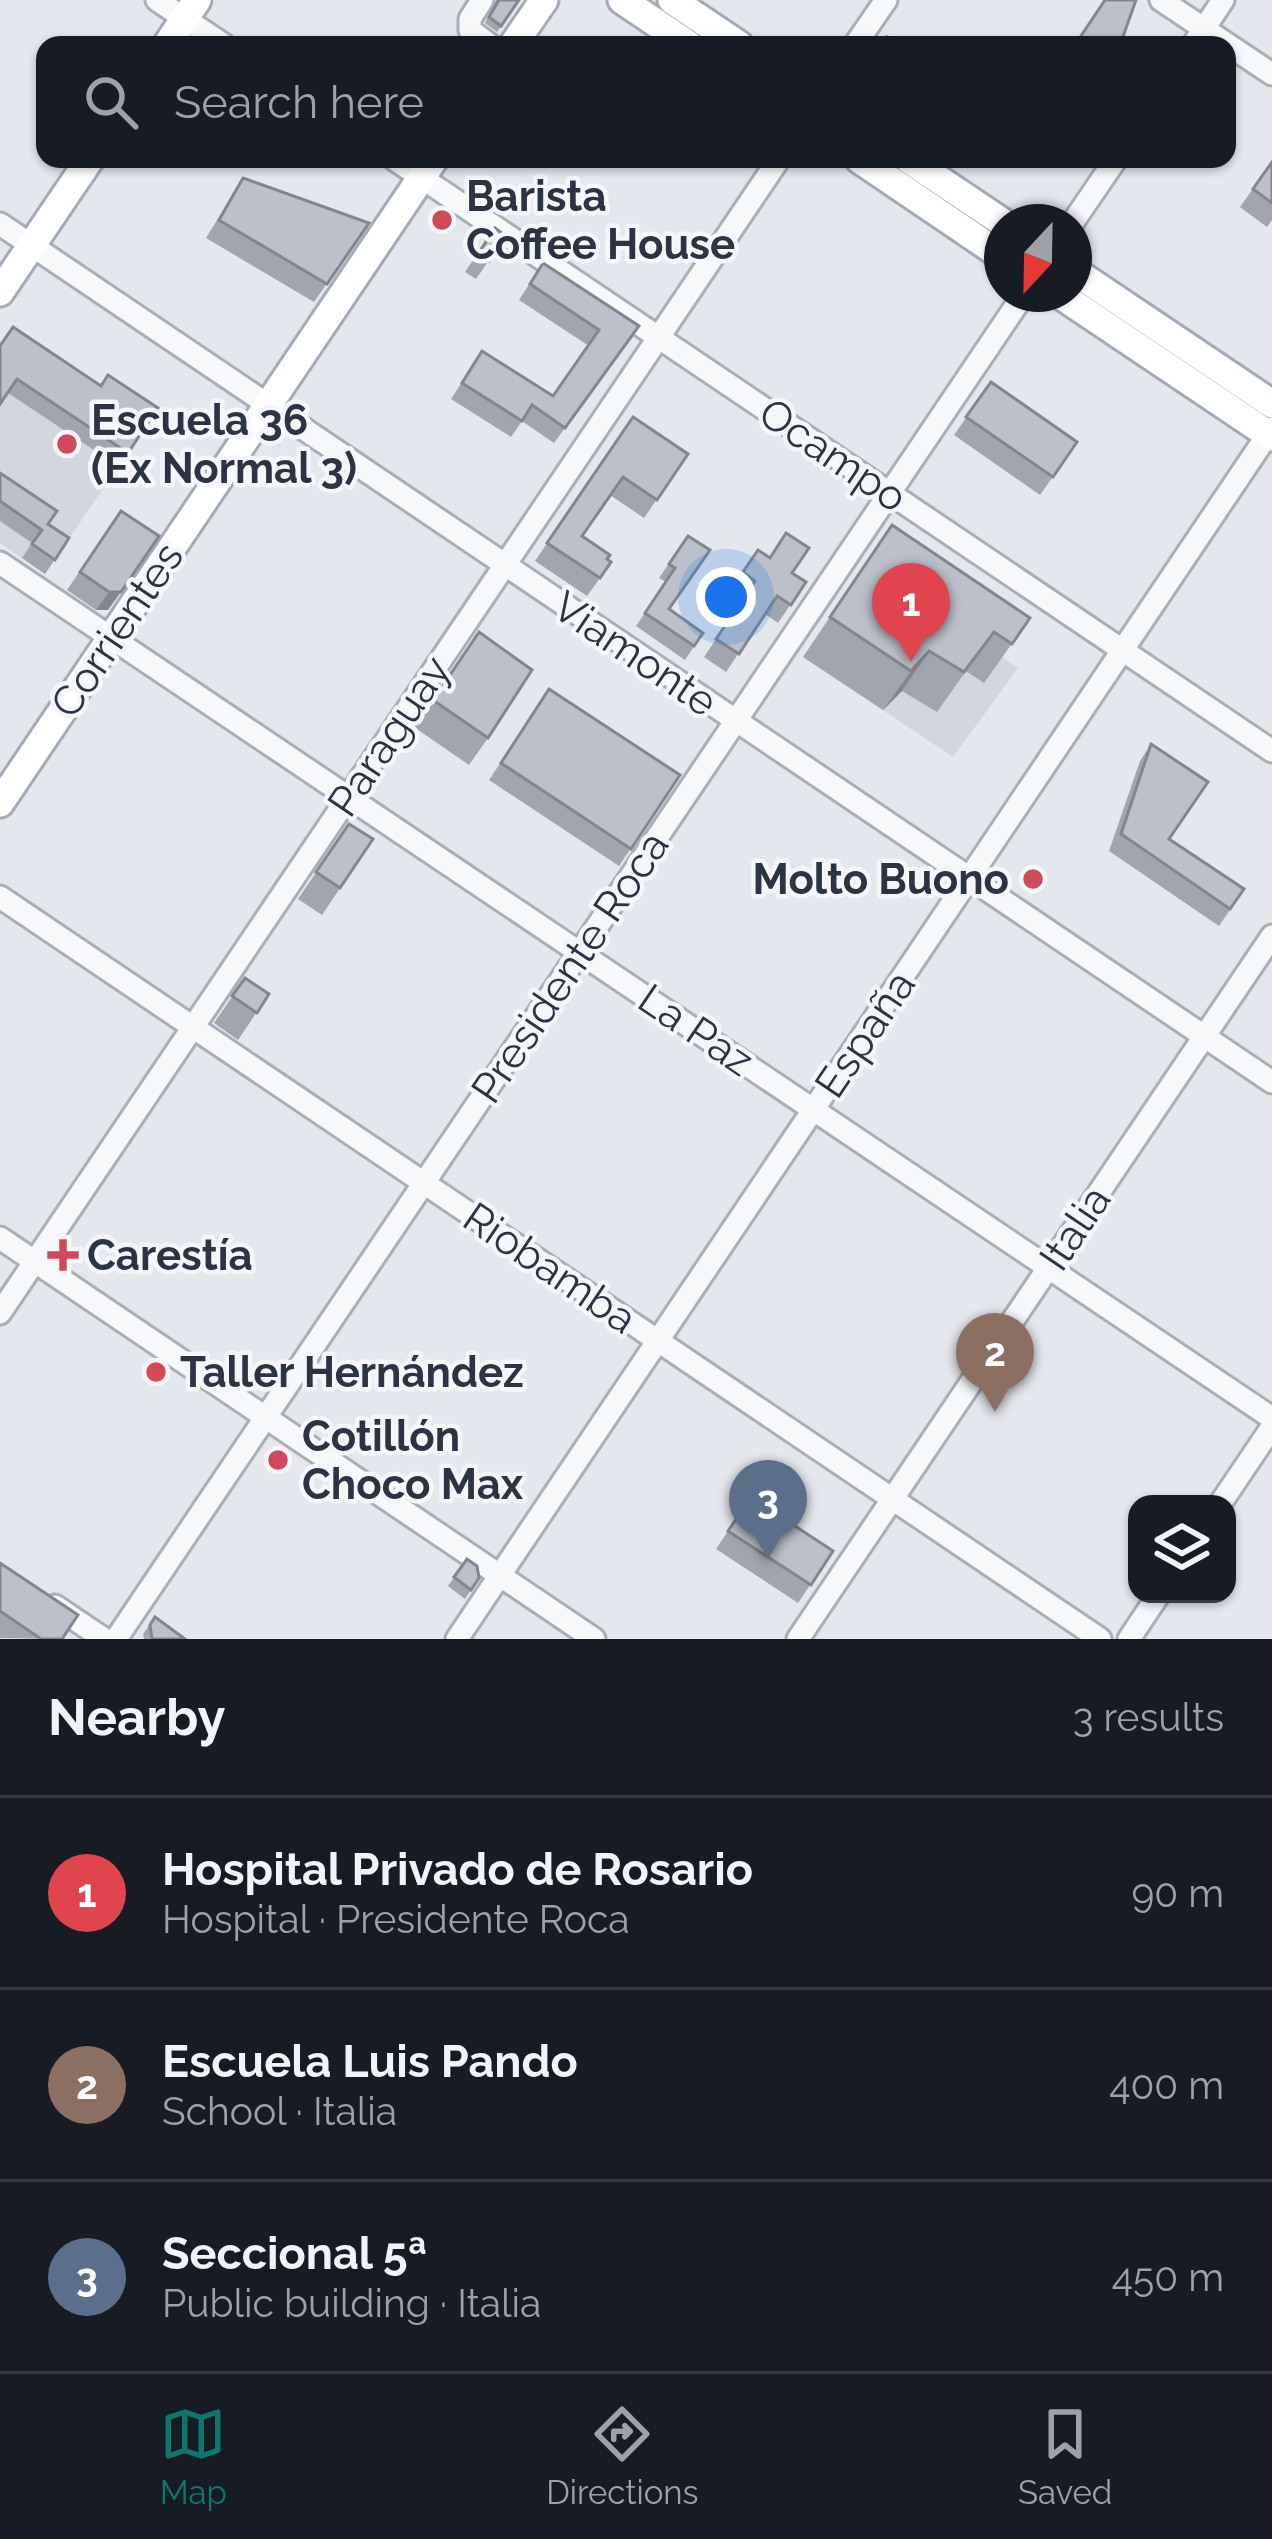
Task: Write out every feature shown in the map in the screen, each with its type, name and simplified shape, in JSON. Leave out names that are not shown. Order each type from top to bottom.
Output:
[{"type":"main road","points":[[519,36],[544,0]]},
{"type":"main road","points":[[622,0],[676,36]]},
{"type":"main road","points":[[673,0],[726,36]]},
{"type":"main road","points":[[173,36],[191,9]]},
{"type":"main road","points":[[0,292],[84,168]]},
{"type":"main road","name":"Corrientes","points":[[0,803],[428,168]]},
{"type":"main road","points":[[872,168],[984,244]]},
{"type":"main road","points":[[921,168],[984,210]]},
{"type":"main road","points":[[1092,283],[1272,404]]},
{"type":"main road","points":[[1086,312],[1271,434]]},
{"type":"street","points":[[157,0],[191,9],[216,36]]},
{"type":"street","points":[[478,36],[470,30],[470,19],[482,0]]},
{"type":"street","points":[[861,36],[886,0]]},
{"type":"street","points":[[1162,0],[1197,36]]},
{"type":"street","points":[[1199,36],[1223,0]]},
{"type":"street","points":[[1236,56],[1272,74]]},
{"type":"street","name":"Ocampo","points":[[428,168],[658,338],[1272,751]]},
{"type":"street","name":"Paraguay","points":[[0,1313],[773,168]]},
{"type":"street","points":[[1085,204],[1110,168]]},
{"type":"street","name":"Viamonte","points":[[0,224],[1272,1082]]},
{"type":"street","name":"Presidente Roca","points":[[116,1639],[1012,312]]},
{"type":"street","name":"España","points":[[457,1639],[1271,434]]},
{"type":"street","name":"La Paz","points":[[0,563],[1272,1418]]},
{"type":"street","name":"Riobamba","points":[[0,897],[1100,1639]]},
{"type":"street","name":"Italia","points":[[798,1639],[1272,936]]},
{"type":"street","points":[[0,1238],[594,1639]]},
{"type":"street","points":[[1226,1495],[1272,1427]]},
{"type":"street","points":[[34,1592],[104,1639]]},
{"type":"street","points":[[1129,1639],[1153,1603]]},
{"type":"shaded area","name":"Escuela 36 (Ex Normal 3)","points":[[11,329],[148,422],[45,574],[0,543],[0,346]]},
{"type":"shaded area","points":[[864,565],[1018,668],[953,757],[803,657]]},
{"type":"building","points":[[499,0],[519,0],[501,26],[489,17]]},
{"type":"building","points":[[1105,0],[1136,0],[1123,36],[1081,36]]},
{"type":"building","points":[[1272,162],[1272,203],[1253,189]]},
{"type":"building","points":[[243,178],[369,223],[327,284],[219,220]]},
{"type":"building","points":[[495,228],[506,236],[489,261],[478,254]]},
{"type":"building","points":[[543,263],[639,326],[565,428],[532,405],[522,421],[462,383],[482,351],[553,396],[599,330],[530,284]]},
{"type":"building","points":[[13,327],[101,386],[108,375],[158,408],[128,453],[17,379],[0,404],[0,346]]},
{"type":"building","points":[[991,382],[1077,442],[1053,477],[966,417]]},
{"type":"building","points":[[633,417],[688,454],[657,500],[623,477],[582,536],[610,555],[611,562],[600,578],[547,543]]},
{"type":"building","points":[[0,473],[57,511],[48,524],[69,538],[55,560],[32,544],[42,530],[0,501]]},
{"type":"building","points":[[121,511],[159,536],[121,592],[109,592],[80,572]]},
{"type":"building","points":[[892,525],[1030,618],[1012,644],[994,632],[964,672],[929,651],[911,671],[830,617]]},
{"type":"building","points":[[786,533],[809,548],[792,573],[806,582],[791,605],[777,596],[739,654],[716,639],[755,581],[743,572],[758,550],[770,558]]},
{"type":"building","points":[[688,536],[710,550],[669,609],[703,633],[694,646],[645,613],[675,568],[669,564]]},
{"type":"building","points":[[479,632],[532,670],[488,738],[433,700]]},
{"type":"building","points":[[549,689],[680,775],[631,849],[501,763]]},
{"type":"building","points":[[1151,744],[1208,782],[1169,839],[1244,889],[1230,909],[1121,834]]},
{"type":"building","points":[[349,824],[373,839],[340,888],[316,872]]},
{"type":"building","points":[[245,978],[269,994],[257,1013],[232,996]]},
{"type":"building","points":[[751,1497],[833,1551],[811,1585],[728,1531]]},
{"type":"building","points":[[467,1559],[477,1566],[479,1578],[471,1590],[454,1577]]},
{"type":"building","points":[[0,1563],[78,1615],[62,1639],[41,1639],[0,1611]]},
{"type":"building","points":[[155,1617],[185,1639],[152,1639],[150,1625]]},
{"type":"place","name":"Barista Coffee House","points":[[442,220]]},
{"type":"place","name":"Escuela 36 (Ex Normal 3)","points":[[67,444]]},
{"type":"place","name":"Hospital Privado de Rosario","points":[[911,662]]},
{"type":"place","name":"Molto Buono","points":[[1033,879]]},
{"type":"place","name":"Carestía","points":[[63,1255]]},
{"type":"place","name":"Taller Hernández","points":[[156,1372]]},
{"type":"place","name":"Escuela Luis Pando","points":[[995,1412]]},
{"type":"place","name":"Cotillón Choco Max","points":[[278,1460]]},
{"type":"place","name":"Seccional 5ª","points":[[768,1559]]}]
